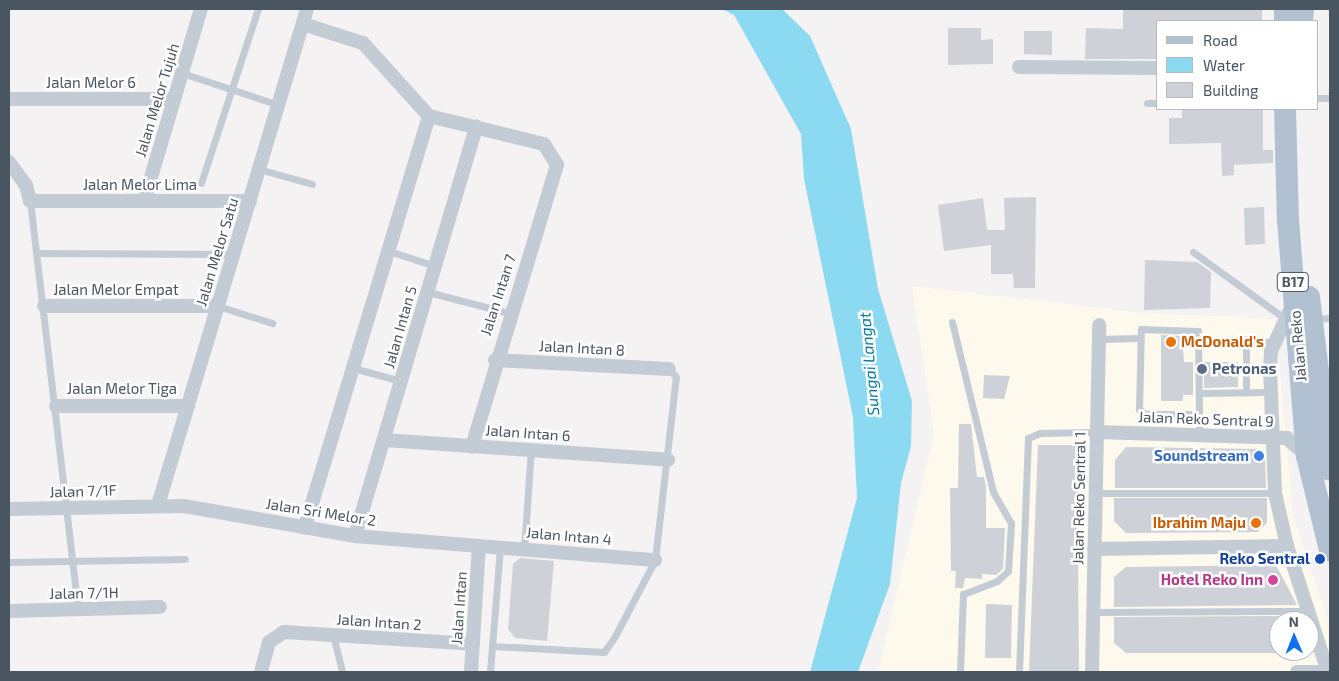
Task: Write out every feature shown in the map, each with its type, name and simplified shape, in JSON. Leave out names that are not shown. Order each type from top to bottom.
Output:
[{"type":"main road","name":"Jalan Reko","points":[[1285,110],[1291,310],[1307,456],[1330,550]]},
{"type":"main road","name":"Jalan Reko","points":[[1299,110],[1321,319],[1330,470]]},
{"type":"street","name":"Jalan Melor Tujuh","points":[[144,201],[201,9]]},
{"type":"street","name":"Jalan Melor Satu","points":[[158,505],[307,9]]},
{"type":"street","points":[[303,24],[362,43],[429,116],[476,127]]},
{"type":"street","points":[[1019,67],[1156,68]]},
{"type":"street","name":"Jalan Melor 6","points":[[9,99],[174,99]]},
{"type":"street","points":[[305,528],[429,116]]},
{"type":"street","name":"Jalan Intan 7","points":[[472,446],[494,360],[556,165],[554,155],[544,144],[476,127]]},
{"type":"street","name":"Jalan Intan 5","points":[[356,536],[386,440],[401,381],[476,127]]},
{"type":"street","points":[[9,162],[26,185],[30,201]]},
{"type":"street","name":"Jalan Melor Lima","points":[[30,201],[250,201]]},
{"type":"street","name":"Jalan Melor Empat","points":[[44,306],[218,306]]},
{"type":"street","points":[[1291,310],[1271,351],[1269,392],[1276,493],[1287,546],[1307,611]]},
{"type":"street","name":"Jalan Reko Sentral 1","points":[[1092,672],[1099,332]]},
{"type":"street","name":"Jalan Intan 8","points":[[494,360],[668,369]]},
{"type":"street","name":"Jalan Melor Tiga","points":[[56,406],[188,406]]},
{"type":"street","name":"Jalan Reko Sentral 9","points":[[1096,432],[1272,436],[1296,443],[1307,456]]},
{"type":"street","name":"Jalan Intan 6","points":[[386,440],[668,460]]},
{"type":"street","name":"Jalan Sri Melor 2","points":[[158,505],[208,508],[305,528],[356,536],[479,546]]},
{"type":"street","name":"Jalan 7/1F","points":[[9,509],[158,505]]},
{"type":"street","name":"Jalan Intan 4","points":[[479,546],[655,560]]},
{"type":"street","name":"Jalan Intan","points":[[471,672],[479,546]]},
{"type":"street","points":[[1094,549],[1287,546]]},
{"type":"street","name":"Jalan 7/1H","points":[[9,611],[160,608]]},
{"type":"street","name":"Jalan Intan 2","points":[[260,672],[269,642],[284,632],[473,644]]},
{"type":"street","points":[[1297,672],[1329,671],[1319,644]]},
{"type":"lane","points":[[201,183],[258,9]]},
{"type":"lane","points":[[182,73],[279,105]]},
{"type":"lane","points":[[1147,103],[1156,103]]},
{"type":"lane","points":[[259,169],[312,184]]},
{"type":"lane","points":[[30,201],[56,406],[78,609]]},
{"type":"lane","points":[[389,251],[435,266]]},
{"type":"lane","points":[[1194,252],[1291,310]]},
{"type":"lane","points":[[37,253],[234,254]]},
{"type":"lane","points":[[428,292],[509,313]]},
{"type":"lane","points":[[218,306],[272,323]]},
{"type":"lane","points":[[952,322],[993,492],[1011,523],[1008,571],[997,582],[963,594],[960,672]]},
{"type":"lane","points":[[1199,414],[1144,414],[1139,410],[1139,338],[1142,330],[1196,330],[1198,340],[1200,435]]},
{"type":"lane","points":[[1099,332],[1139,338]]},
{"type":"lane","points":[[1246,339],[1246,392]]},
{"type":"lane","points":[[1198,340],[1246,339],[1277,342]]},
{"type":"lane","points":[[353,368],[401,381]]},
{"type":"lane","points":[[492,646],[604,652],[655,560],[676,378],[668,369]]},
{"type":"lane","points":[[1199,393],[1269,392]]},
{"type":"lane","points":[[1019,672],[1028,438],[1040,433],[1096,432]]},
{"type":"lane","points":[[524,549],[531,450]]},
{"type":"lane","points":[[1095,493],[1276,493]]},
{"type":"lane","points":[[490,672],[500,547]]},
{"type":"lane","points":[[9,562],[185,559]]},
{"type":"lane","points":[[1093,612],[1269,611]]},
{"type":"lane","points":[[332,635],[342,672]]},
{"type":"shaded area","name":"Reko Sentral","points":[[912,286],[1144,313],[1275,319],[1293,516],[1330,627],[1330,672],[878,672],[934,434]]},
{"type":"water","name":"Sungai Langat","points":[[722,9],[782,9],[810,36],[851,129],[878,289],[912,401],[911,446],[901,483],[890,584],[858,672],[810,672],[857,498],[853,417],[804,179],[801,134],[734,15]]},
{"type":"building","points":[[1123,9],[1262,9],[1262,20],[1156,20],[1156,59],[1085,59],[1086,28],[1123,29]]},
{"type":"building","points":[[948,28],[981,28],[981,40],[993,39],[993,64],[948,65]]},
{"type":"building","points":[[1024,31],[1052,31],[1052,55],[1024,54]]},
{"type":"building","points":[[1182,110],[1263,110],[1263,150],[1273,150],[1273,163],[1234,165],[1234,175],[1222,176],[1221,143],[1169,144],[1169,118],[1182,118]]},
{"type":"building","points":[[1036,197],[1035,288],[1014,288],[1013,274],[991,274],[991,245],[944,251],[938,205],[983,198],[987,230],[1005,230],[1004,198]]},
{"type":"building","points":[[1264,207],[1265,244],[1245,245],[1244,208]]},
{"type":"building","points":[[1145,260],[1197,262],[1211,272],[1210,308],[1144,310]]},
{"type":"building","points":[[1161,335],[1182,336],[1184,362],[1193,362],[1193,395],[1183,395],[1183,401],[1161,401]]},
{"type":"building","points":[[1204,362],[1238,362],[1238,387],[1204,388]]},
{"type":"building","points":[[984,375],[1010,376],[1004,399],[983,398]]},
{"type":"building","points":[[959,424],[971,424],[977,477],[984,477],[986,486],[986,528],[1005,528],[1003,569],[996,575],[982,574],[982,579],[965,578],[963,588],[955,588],[956,571],[951,571],[950,488],[958,488]]},
{"type":"building","points":[[1038,445],[1077,445],[1079,672],[1029,672]]},
{"type":"building","points":[[1126,447],[1258,449],[1265,455],[1266,488],[1115,488],[1115,460]]},
{"type":"building","points":[[1114,498],[1267,498],[1267,523],[1257,532],[1126,533],[1114,521]]},
{"type":"building","points":[[520,558],[554,561],[547,641],[515,638],[508,629],[513,564]]},
{"type":"building","points":[[1276,565],[1297,605],[1114,607],[1114,577],[1126,567]]},
{"type":"building","points":[[986,604],[1012,605],[1011,658],[985,658]]},
{"type":"building","points":[[1269,616],[1269,653],[1126,653],[1114,643],[1114,617]]},
{"type":"place","name":"McDonald's","points":[[1171,342]]},
{"type":"place","name":"Petronas","points":[[1202,369]]},
{"type":"place","name":"Soundstream","points":[[1259,456]]},
{"type":"place","name":"Ibrahim Maju","points":[[1256,523]]},
{"type":"place","name":"Reko Sentral","points":[[1320,559]]},
{"type":"place","name":"Hotel Reko Inn","points":[[1273,580]]}]
